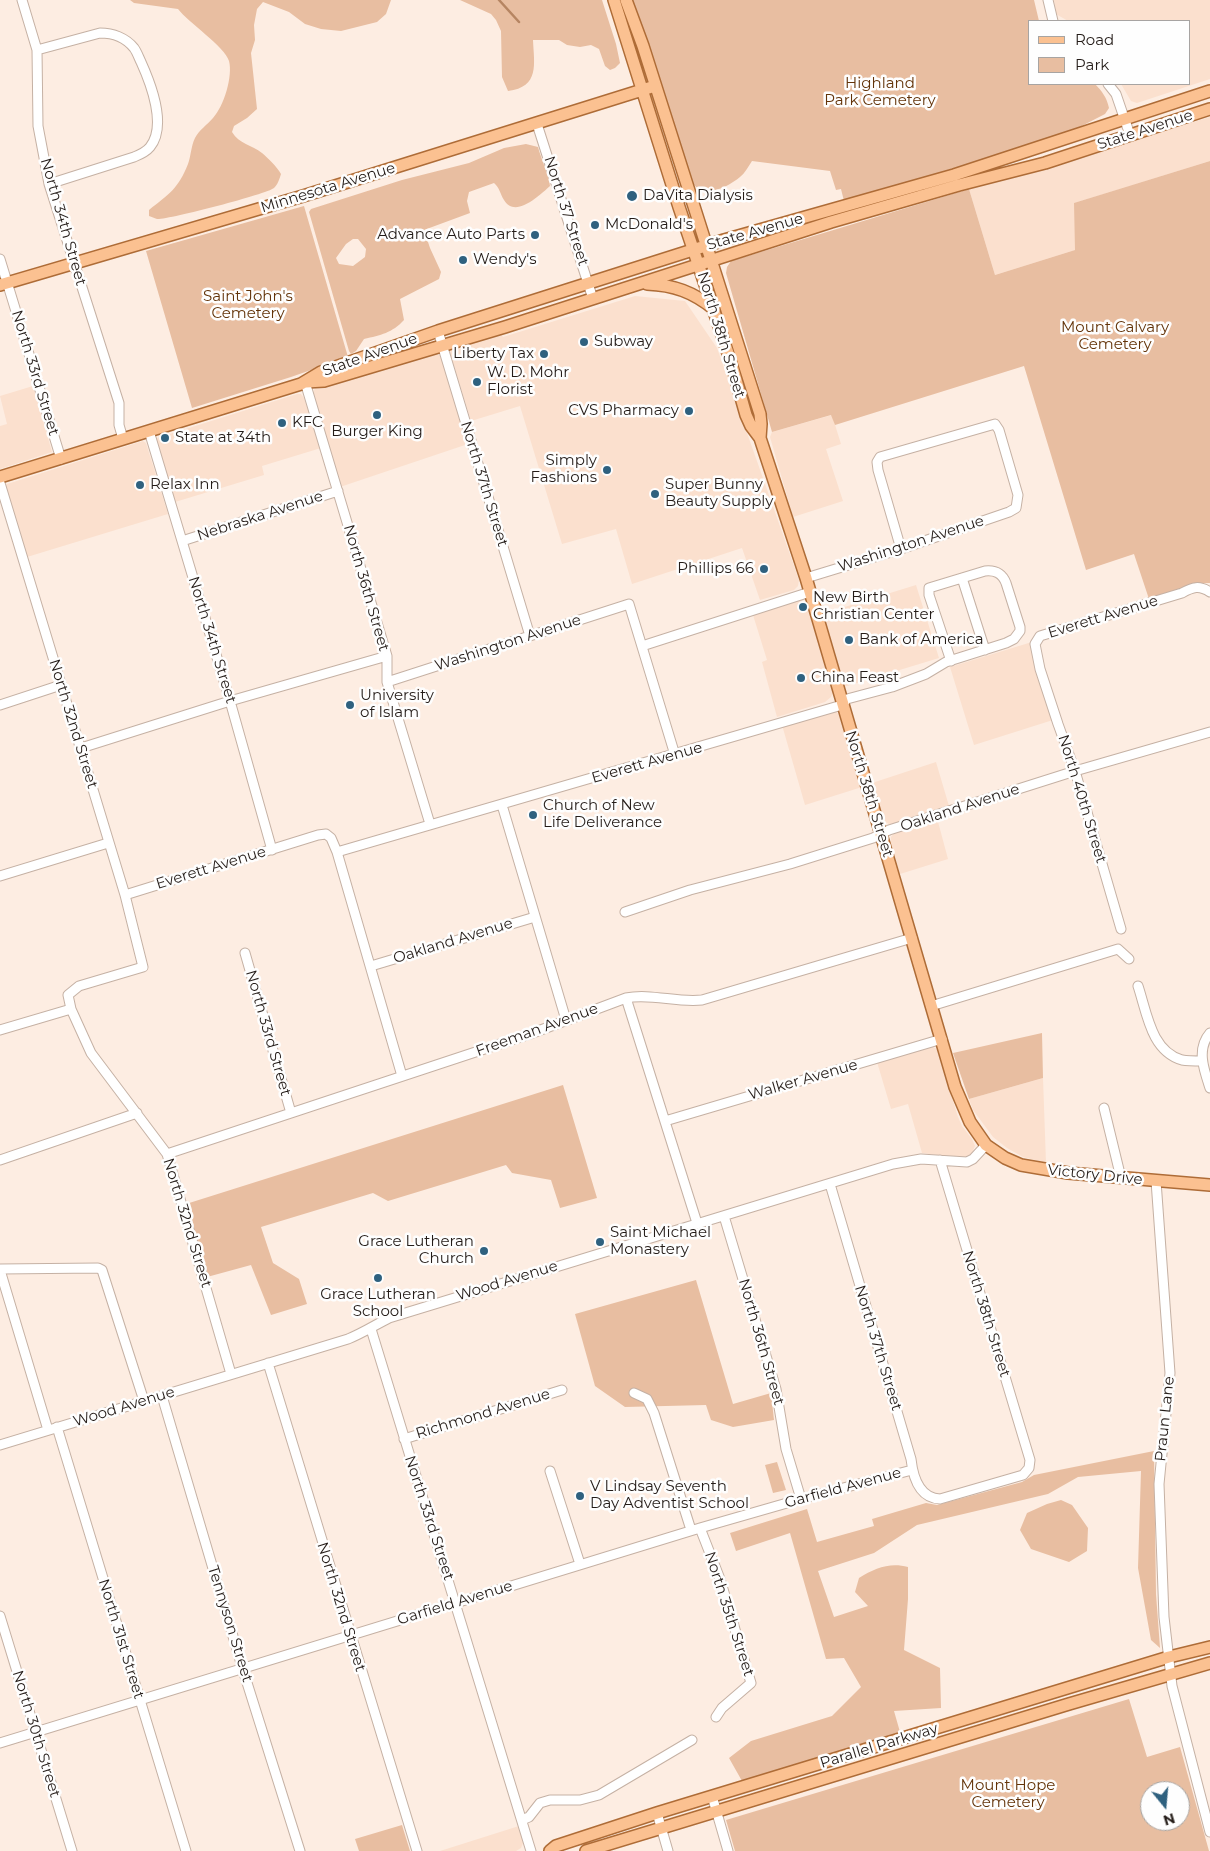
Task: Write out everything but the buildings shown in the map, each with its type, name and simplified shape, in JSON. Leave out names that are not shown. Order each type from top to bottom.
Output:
[{"type":"main road","name":"North 38th Street","points":[[614,0],[714,309],[746,415],[760,438],[806,578],[962,1106],[970,1122],[986,1145]]},
{"type":"main road","name":"North 38th Street","points":[[626,0],[643,46],[760,414],[760,438]]},
{"type":"main road","name":"Minnesota Avenue","points":[[4,284],[537,124],[655,86]]},
{"type":"main road","name":"State Avenue","points":[[305,382],[321,372],[438,331],[755,230],[954,175],[1210,91]]},
{"type":"main road","name":"State Avenue","points":[[0,477],[305,382],[324,381],[442,346],[711,260],[959,184],[1045,162],[1210,110]]},
{"type":"main road","points":[[640,283],[666,285],[683,290],[701,299],[714,309]]},
{"type":"main road","name":"Victory Drive","points":[[986,1145],[1021,1165],[1068,1173],[1210,1185]]},
{"type":"main road","name":"Parallel Parkway","points":[[550,1851],[556,1846],[712,1796],[1169,1656],[1210,1647]]},
{"type":"main road","name":"Parallel Parkway","points":[[586,1851],[1210,1663]]},
{"type":"street","name":"North 34th Street","points":[[22,0],[37,50],[38,126],[49,184],[118,404],[119,425],[123,440]]},
{"type":"street","points":[[1048,0],[1053,20]]},
{"type":"street","points":[[37,50],[100,34],[109,33],[120,37],[135,48],[146,73],[157,109],[156,135],[150,147],[142,153],[49,184]]},
{"type":"street","points":[[1109,85],[1116,94],[1130,135]]},
{"type":"street","name":"North 37 Street","points":[[537,124],[593,299]]},
{"type":"street","name":"North 33rd Street","points":[[0,259],[4,284],[61,459]]},
{"type":"street","name":"North 37th Street","points":[[438,331],[530,636]]},
{"type":"street","name":"North 36th Street","points":[[305,382],[386,656],[387,682],[430,824]]},
{"type":"street","name":"Washington Avenue","points":[[806,578],[901,549],[1016,508],[1018,494],[999,430],[995,424],[880,457],[878,460],[878,470],[901,549]]},
{"type":"street","name":"North 34th Street","points":[[149,431],[230,701],[272,850]]},
{"type":"street","name":"North 32nd Street","points":[[0,483],[81,748],[143,967],[79,986],[68,996],[71,1009],[91,1053],[167,1154],[232,1374]]},
{"type":"street","name":"Nebraska Avenue","points":[[182,541],[338,491]]},
{"type":"street","name":"Everett Avenue","points":[[124,895],[326,834],[331,838],[337,852],[675,755],[842,705],[847,699],[892,687],[926,674],[950,661],[1014,639],[1020,631],[1006,583],[1003,576],[992,570],[929,588],[929,595],[950,661]]},
{"type":"street","points":[[962,578],[985,650]]},
{"type":"street","name":"Everett Avenue","points":[[1040,669],[1036,644],[1040,636],[1198,587],[1210,592]]},
{"type":"street","points":[[675,755],[642,646],[810,592]]},
{"type":"street","name":"Washington Avenue","points":[[387,682],[629,604],[642,646]]},
{"type":"street","points":[[81,748],[230,701],[386,656]]},
{"type":"street","name":"North 40th Street","points":[[1040,669],[1075,771],[1121,929]]},
{"type":"street","points":[[0,705],[61,685]]},
{"type":"street","name":"Oakland Avenue","points":[[626,912],[690,890],[790,864],[881,835],[889,830],[1075,771],[1210,732]]},
{"type":"street","points":[[502,805],[566,1020]]},
{"type":"street","points":[[0,876],[108,843]]},
{"type":"street","points":[[337,852],[402,1076]]},
{"type":"street","name":"Oakland Avenue","points":[[371,966],[534,917]]},
{"type":"street","name":"Freeman Avenue","points":[[167,1154],[530,1034],[626,998],[637,996],[673,1000],[702,1000],[912,938]]},
{"type":"street","points":[[931,1006],[1118,949],[1130,959]]},
{"type":"street","name":"North 33rd Street","points":[[245,953],[292,1113]]},
{"type":"street","points":[[1138,986],[1154,1036],[1161,1047],[1172,1056],[1184,1060],[1202,1061]]},
{"type":"street","points":[[626,998],[696,1223]]},
{"type":"street","points":[[0,1030],[71,1009]]},
{"type":"street","points":[[1210,1033],[1202,1049],[1202,1061],[1210,1088]]},
{"type":"street","name":"Walker Avenue","points":[[665,1121],[942,1039]]},
{"type":"street","points":[[1104,1108],[1121,1178]]},
{"type":"street","points":[[0,1160],[137,1113]]},
{"type":"street","name":"Wood Avenue","points":[[0,1445],[348,1339],[371,1329],[375,1324],[389,1318],[696,1223],[905,1161],[920,1159],[967,1162],[973,1159],[986,1145]]},
{"type":"street","name":"North 38th Street","points":[[940,1160],[1030,1460],[1028,1468],[1023,1475],[940,1499]]},
{"type":"street","name":"Praun Lane","points":[[1156,1181],[1170,1373],[1160,1484],[1164,1617],[1171,1675]]},
{"type":"street","name":"North 37th Street","points":[[830,1184],[911,1459],[912,1470],[925,1494],[930,1499],[940,1499]]},
{"type":"street","name":"North 36th Street","points":[[724,1216],[778,1397],[786,1449],[801,1499]]},
{"type":"street","points":[[0,1270],[98,1268],[102,1270],[144,1401]]},
{"type":"street","name":"North 31st Street","points":[[0,1270],[53,1429],[186,1851]]},
{"type":"street","name":"North 33rd Street","points":[[371,1329],[531,1851]]},
{"type":"street","name":"North 32nd Street","points":[[268,1363],[416,1851]]},
{"type":"street","name":"Richmond Avenue","points":[[404,1439],[562,1390]]},
{"type":"street","points":[[634,1394],[647,1399],[654,1414],[695,1529]]},
{"type":"street","name":"Tennyson Street","points":[[162,1396],[243,1670],[300,1851]]},
{"type":"street","name":"Garfield Avenue","points":[[0,1743],[243,1670],[350,1635],[695,1529],[912,1470]]},
{"type":"street","points":[[550,1471],[580,1564]]},
{"type":"street","name":"North 35th Street","points":[[695,1529],[720,1579],[750,1683],[722,1708],[716,1717]]},
{"type":"street","name":"North 30th Street","points":[[0,1616],[72,1851]]},
{"type":"street","points":[[1171,1675],[1186,1742],[1210,1832]]},
{"type":"street","points":[[522,1820],[529,1817],[540,1803],[550,1800],[580,1800],[599,1795],[692,1740]]},
{"type":"street","points":[[712,1796],[728,1851]]},
{"type":"street","points":[[657,1813],[668,1851]]},
{"type":"shaded area","points":[[1054,0],[1210,0],[1210,79],[1137,103],[1131,101],[1122,85],[1190,85],[1190,20],[1066,20],[1056,14]]},
{"type":"shaded area","points":[[1210,117],[1210,161],[1075,203],[1075,250],[995,275],[969,189]]},
{"type":"shaded area","points":[[635,296],[685,301],[717,348],[799,580],[798,586],[794,590],[760,600],[742,548],[632,584],[616,529],[562,544],[520,406],[471,421],[450,350],[497,334],[501,334],[503,337]]},
{"type":"shaded area","points":[[433,353],[442,356],[468,444],[340,487],[313,396],[316,387]]},
{"type":"shaded area","points":[[33,386],[52,452],[0,469],[0,426],[7,424],[0,396]]},
{"type":"shaded area","points":[[301,394],[304,398],[321,448],[262,466],[264,475],[175,502],[156,441],[157,438]]},
{"type":"shaded area","points":[[832,415],[841,444],[826,449],[843,501],[793,517],[770,437],[772,432]]},
{"type":"shaded area","points":[[143,441],[146,443],[168,514],[27,557],[5,486],[7,484]]},
{"type":"shaded area","points":[[916,585],[939,658],[844,687],[822,614]]},
{"type":"shaded area","points":[[800,599],[807,604],[833,692],[831,697],[825,702],[777,717],[762,662],[767,660],[753,615],[754,613]]},
{"type":"shaded area","points":[[1032,642],[1053,720],[974,745],[950,667]]},
{"type":"shaded area","points":[[836,711],[839,715],[862,787],[805,805],[782,725]]},
{"type":"shaded area","points":[[936,762],[949,806],[897,823],[889,824],[884,821],[872,783]]},
{"type":"shaded area","points":[[937,818],[948,859],[900,874],[891,837],[895,832]]},
{"type":"shaded area","points":[[927,1047],[937,1049],[958,1117],[975,1146],[972,1153],[967,1157],[961,1158],[922,1153],[908,1104],[891,1109],[877,1062]]},
{"type":"shaded area","points":[[1043,1078],[1046,1163],[1023,1157],[993,1137],[973,1110],[969,1099]]},
{"type":"shaded area","points":[[519,1826],[523,1843],[521,1848],[516,1851],[440,1851]]},
{"type":"green space","points":[[130,0],[391,0],[386,14],[377,22],[341,31],[321,29],[305,24],[289,12],[263,2],[257,9],[254,25],[255,40],[251,53],[257,109],[234,126],[232,132],[242,142],[258,150],[277,168],[281,174],[278,182],[274,188],[254,196],[157,219],[149,216],[149,210],[177,185],[188,164],[195,138],[221,106],[229,82],[230,67],[226,55],[221,49],[178,9],[134,3]]},
{"type":"green space","points":[[460,0],[602,0],[620,63],[610,70],[605,66],[599,49],[591,45],[580,47],[567,45],[559,40],[533,40],[533,73],[526,85],[508,91],[502,77],[501,31],[496,20],[491,14]]},
{"type":"green space","name":"Highland Park Cemetery","points":[[632,0],[1034,0],[1039,20],[1028,20],[1028,85],[1096,85],[1104,95],[1109,108],[1105,114],[1072,131],[844,201],[841,189],[836,190],[830,171],[752,161],[742,175],[722,188],[709,191],[702,190],[692,182]]},
{"type":"green space","points":[[526,144],[538,147],[550,186],[527,203],[514,207],[504,200],[494,183],[469,192],[467,201],[470,213],[424,230],[441,272],[439,279],[400,299],[404,320],[391,331],[364,339],[356,351],[351,354],[309,212],[311,209],[402,180],[469,163],[504,148]],"holes":[[[353,239],[358,239],[366,249],[365,257],[353,266],[339,264],[336,258],[346,244]]]},
{"type":"green space","name":"Mount Calvary Cemetery","points":[[1210,161],[1210,583],[1197,583],[1149,599],[1134,554],[1086,570],[1024,366],[835,425],[831,415],[772,432],[726,273],[731,261],[969,189],[995,275],[1075,250],[1074,203]]},
{"type":"green space","name":"Saint John's Cemetery","points":[[304,206],[348,357],[192,408],[146,251]]},
{"type":"green space","points":[[1042,1033],[1043,1078],[969,1099],[953,1053]]},
{"type":"green space","points":[[563,1085],[597,1198],[560,1208],[551,1180],[512,1173],[506,1165],[388,1201],[373,1193],[261,1227],[273,1263],[299,1279],[307,1304],[271,1315],[251,1265],[207,1277],[186,1204]]},
{"type":"green space","points":[[696,1280],[733,1404],[771,1393],[774,1420],[733,1427],[711,1420],[706,1405],[625,1407],[595,1386],[575,1314]]},
{"type":"green space","points":[[1154,1451],[1156,1594],[1160,1648],[1151,1640],[1138,1568],[1141,1471],[1078,1477],[1048,1494],[917,1525],[874,1553],[818,1571],[834,1617],[868,1606],[855,1592],[859,1578],[883,1567],[895,1565],[908,1567],[908,1599],[904,1650],[940,1668],[941,1708],[894,1711],[900,1732],[742,1781],[729,1758],[751,1741],[832,1716],[861,1687],[844,1658],[826,1659],[790,1533],[736,1551],[730,1533],[807,1509],[817,1542],[874,1526],[872,1519],[926,1503],[937,1505],[1022,1482],[1034,1475]]},
{"type":"green space","points":[[777,1462],[786,1490],[773,1493],[765,1465]]},
{"type":"green space","points":[[1061,1500],[1072,1505],[1088,1528],[1087,1551],[1069,1562],[1031,1549],[1020,1530],[1027,1513]]},
{"type":"green space","name":"Mount Hope Cemetery","points":[[1129,1699],[1147,1757],[1180,1747],[1189,1781],[1140,1781],[1140,1831],[1190,1831],[1190,1783],[1209,1851],[735,1851],[726,1820]]},
{"type":"green space","points":[[402,1825],[410,1851],[359,1851],[355,1839]]},
{"type":"waterway","points":[[499,0],[519,22]]},
{"type":"place","name":"DaVita Dialysis","points":[[632,196]]},
{"type":"place","name":"McDonald's","points":[[595,225]]},
{"type":"place","name":"Advance Auto Parts","points":[[535,235]]},
{"type":"place","name":"Wendy's","points":[[463,260]]},
{"type":"place","name":"Subway","points":[[584,342]]},
{"type":"place","name":"Liberty Tax","points":[[544,354]]},
{"type":"place","name":"W. D. Mohr Florist","points":[[477,382]]},
{"type":"place","name":"CVS Pharmacy","points":[[689,411]]},
{"type":"place","name":"Burger King","points":[[377,415]]},
{"type":"place","name":"KFC","points":[[282,423]]},
{"type":"place","name":"State at 34th","points":[[165,438]]},
{"type":"place","name":"Simply Fashions","points":[[607,470]]},
{"type":"place","name":"Relax Inn","points":[[140,485]]},
{"type":"place","name":"Super Bunny Beauty Supply","points":[[655,494]]},
{"type":"place","name":"Phillips 66","points":[[764,569]]},
{"type":"place","name":"New Birth Christian Center","points":[[803,607]]},
{"type":"place","name":"Bank of America","points":[[849,640]]},
{"type":"place","name":"China Feast","points":[[801,678]]},
{"type":"place","name":"University of Islam","points":[[350,705]]},
{"type":"place","name":"Church of New Life Deliverance","points":[[533,815]]},
{"type":"place","name":"Saint Michael Monastery","points":[[600,1242]]},
{"type":"place","name":"Grace Lutheran Church","points":[[484,1251]]},
{"type":"place","name":"Grace Lutheran School","points":[[378,1278]]},
{"type":"place","name":"V Lindsay Seventh Day Adventist School","points":[[580,1496]]}]
